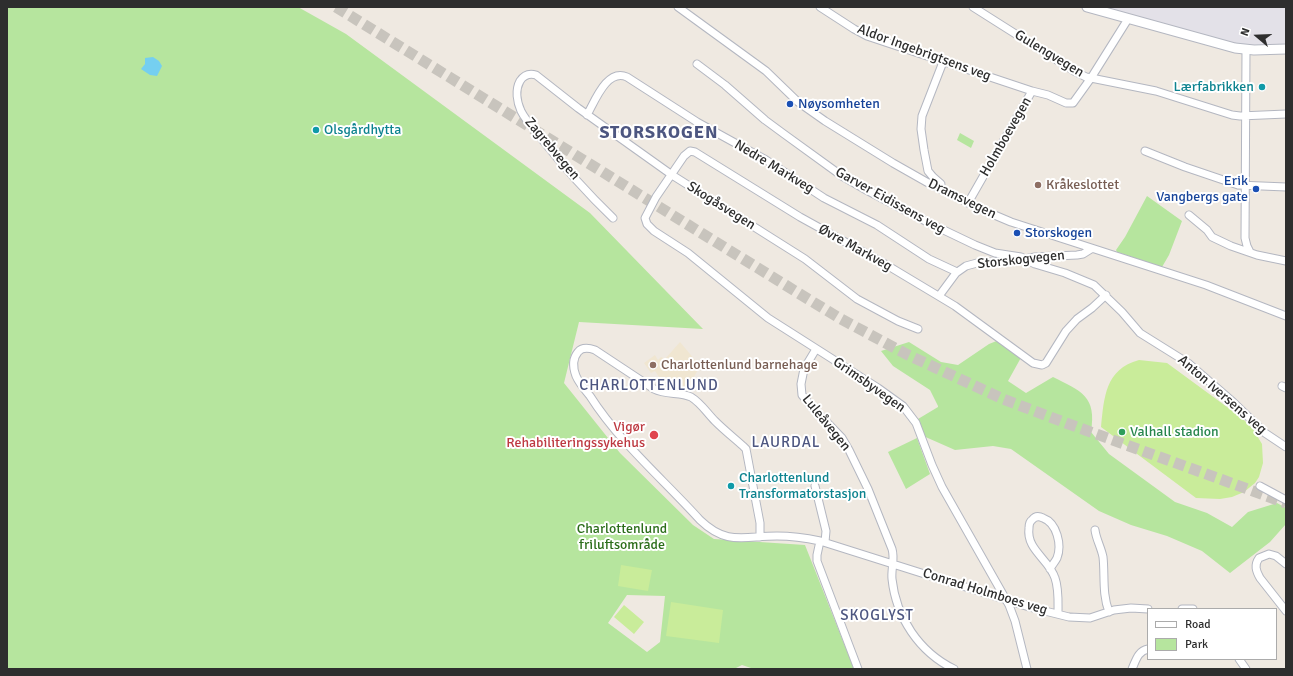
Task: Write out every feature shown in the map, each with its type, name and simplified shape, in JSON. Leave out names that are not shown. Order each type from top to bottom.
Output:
[{"type":"street","name":"Dramsvegen","points":[[678,7],[766,71],[798,102],[812,112],[893,163],[940,189],[1010,222],[1206,285],[1286,316]]},
{"type":"street","name":"Aldor Ingebrigtsens veg","points":[[820,7],[867,36],[1032,91]]},
{"type":"street","name":"Gulengvegen","points":[[973,7],[1082,76],[1156,91],[1232,115],[1246,116],[1286,114]]},
{"type":"street","points":[[1087,7],[1224,46],[1246,50],[1286,49]]},
{"type":"street","name":"Holmboevegen","points":[[968,203],[1032,91],[1048,95],[1064,103],[1071,104],[1076,100],[1091,78],[1128,19]]},
{"type":"street","points":[[1246,50],[1245,238],[1246,246],[1250,252]]},
{"type":"street","points":[[940,189],[941,184],[928,171],[921,129],[922,116],[943,62]]},
{"type":"street","name":"Garver Eidissens veg","points":[[697,64],[725,85],[774,126],[854,183],[929,223],[975,245],[996,253],[1016,256],[1089,282],[1106,295]]},
{"type":"street","name":"Skogåsvegen","points":[[530,73],[536,74],[587,115],[672,175],[805,259],[857,299],[898,321],[918,329]]},
{"type":"street","name":"Zagrebvegen","points":[[530,73],[522,79],[517,91],[518,101],[524,116],[562,163],[613,218]]},
{"type":"street","name":"Nedre Markveg","points":[[587,115],[606,84],[615,76],[623,75],[697,122],[766,160],[824,198],[876,225],[929,259],[956,272]]},
{"type":"street","name":"Øvre Markveg","points":[[672,175],[687,153],[692,151],[695,152],[800,217],[885,264],[962,310],[1035,364],[1045,364],[1069,326],[1106,295]]},
{"type":"street","points":[[1146,151],[1222,180],[1245,186],[1286,187]]},
{"type":"street","name":"Grimsbyvegen","points":[[672,175],[656,197],[647,213],[646,218],[648,224],[654,230],[688,253],[768,318],[888,395],[908,411],[919,430],[932,465],[942,486],[1005,599],[1014,621],[1027,669]]},
{"type":"street","points":[[1189,215],[1207,230],[1212,237],[1231,246],[1262,256],[1286,261]]},
{"type":"street","name":"Storskogvegen","points":[[956,272],[961,268],[971,265],[1035,257],[1083,254],[1091,249]]},
{"type":"street","points":[[939,296],[956,272]]},
{"type":"street","name":"Anton Iversens veg","points":[[1106,295],[1140,333],[1188,363],[1233,402],[1264,433],[1286,447]]},
{"type":"street","name":"Luleåvegen","points":[[816,349],[804,369],[801,384],[802,395],[842,438],[855,462],[894,555],[892,578],[896,599],[904,622],[922,645],[941,661],[954,669]]},
{"type":"street","name":"Conrad Holmboes veg","points":[[760,537],[760,523],[746,449],[690,397],[660,392],[650,387],[595,350],[580,350],[576,355],[574,365],[576,376],[596,407],[630,449],[708,528],[719,534],[738,538],[793,537],[823,542],[1029,607],[1075,618],[1090,618],[1109,612],[1131,608],[1147,609]]},
{"type":"street","points":[[815,486],[826,531],[817,555],[817,561],[858,669]]},
{"type":"street","points":[[1260,486],[1286,500]]},
{"type":"street","points":[[1050,569],[1057,558],[1058,538],[1049,522],[1041,517],[1035,517],[1029,525],[1030,540],[1055,577],[1058,587],[1058,614]]},
{"type":"street","points":[[1095,530],[1102,553],[1105,598],[1109,612]]},
{"type":"street","points":[[1286,564],[1276,556],[1269,554],[1259,558],[1256,562],[1256,569],[1260,578],[1286,611]]},
{"type":"street","points":[[1132,669],[1142,650],[1147,649]]},
{"type":"street","points":[[1240,660],[1246,669]]},
{"type":"shaded area","points":[[1090,7],[1286,7],[1286,45],[1246,46]]},
{"type":"shaded area","points":[[680,342],[700,366],[689,386],[675,390],[666,377],[661,380],[655,371],[651,373],[644,363],[655,355],[658,360],[661,357],[665,359]]},
{"type":"green space","name":"Charlottenlund friluftsområde","points":[[7,7],[298,7],[346,34],[590,213],[703,329],[579,322],[564,383],[620,453],[693,525],[714,539],[805,545],[854,669],[754,669],[742,665],[734,669],[7,669]],"holes":[[[627,595],[665,596],[660,642],[647,652],[608,623]]]},
{"type":"green space","points":[[960,133],[974,141],[971,148],[957,140]]},
{"type":"green space","points":[[1147,196],[1182,221],[1169,255],[1162,267],[1117,252],[1116,250],[1125,237]]},
{"type":"green space","points":[[999,340],[1023,354],[1008,381],[1026,393],[1053,377],[1079,391],[1085,396],[1092,410],[1091,432],[1109,454],[1175,502],[1207,513],[1232,527],[1248,512],[1277,503],[1286,508],[1286,524],[1270,542],[1230,573],[1202,551],[1167,536],[1131,525],[1099,511],[1011,449],[993,446],[955,450],[921,435],[918,419],[938,406],[930,390],[893,366],[881,351],[909,342],[941,362],[958,365],[989,344]]},
{"type":"green space","points":[[1139,360],[1167,363],[1242,418],[1253,429],[1262,444],[1263,463],[1259,477],[1255,483],[1244,492],[1232,497],[1220,499],[1196,498],[1101,427],[1103,406],[1108,386],[1119,370],[1128,364]]},
{"type":"green space","points":[[917,438],[930,474],[906,489],[888,452]]},
{"type":"green space","points":[[621,565],[652,570],[648,591],[618,586]]},
{"type":"green space","points":[[671,602],[723,610],[719,643],[666,636]]},
{"type":"green space","points":[[624,605],[644,622],[634,634],[614,617]]},
{"type":"water","points":[[153,57],[159,61],[162,66],[157,76],[150,75],[141,69],[145,64],[145,58]]},
{"type":"tunnel","points":[[336,7],[808,299],[841,319],[908,355],[1003,399],[1286,503]]},
{"type":"place","name":"Lærfabrikken","points":[[1262,87]]},
{"type":"place","name":"Nøysomheten","points":[[790,104]]},
{"type":"place","name":"Olsgårdhytta","points":[[316,130]]},
{"type":"place","name":"Kråkeslottet","points":[[1038,185]]},
{"type":"place","name":"Erik Vangbergs gate","points":[[1256,189]]},
{"type":"place","name":"Storskogen","points":[[1017,233]]},
{"type":"place","name":"Charlottenlund barnehage","points":[[653,365]]},
{"type":"place","name":"Valhall stadion","points":[[1122,432]]},
{"type":"place","name":"Vigør Rehabiliteringssykehus","points":[[654,435]]},
{"type":"place","name":"Charlottenlund Transformatorstasjon","points":[[731,486]]},
{"type":"district","name":"STORSKOGEN","points":[[659,133]]},
{"type":"district","name":"CHARLOTTENLUND","points":[[649,386]]},
{"type":"district","name":"LAURDAL","points":[[786,443]]},
{"type":"district","name":"SKOGLYST","points":[[877,616]]}]
